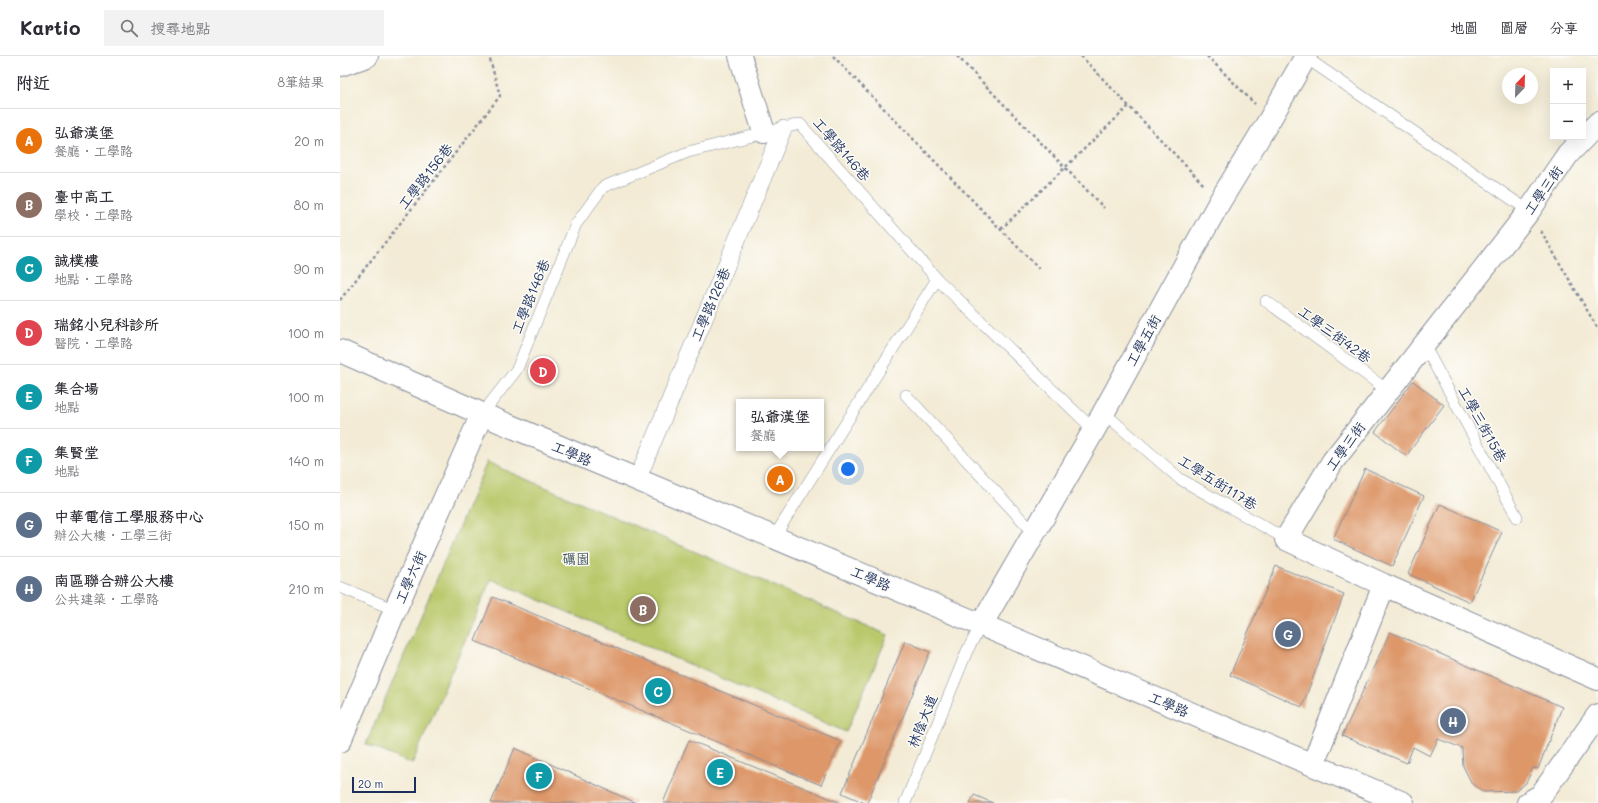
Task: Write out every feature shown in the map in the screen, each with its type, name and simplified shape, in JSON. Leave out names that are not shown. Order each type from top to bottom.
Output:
[{"type":"street","points":[[340,65],[367,56]]},
{"type":"street","points":[[740,56],[774,131]]},
{"type":"street","name":"工學五街","points":[[981,626],[1099,421],[1220,201],[1306,57]]},
{"type":"street","name":"工學三街","points":[[1286,539],[1332,461],[1529,211],[1568,154],[1598,123]]},
{"type":"street","name":"工學路126巷","points":[[637,480],[774,131]]},
{"type":"street","name":"工學路","points":[[340,351],[482,414],[637,480],[1403,803]]},
{"type":"street","name":"工學六街","points":[[340,740],[395,610],[482,414]]},
{"type":"street","points":[[1286,539],[1384,585],[1598,679]]},
{"type":"street","points":[[1313,764],[1384,585]]},
{"type":"street","points":[[1528,803],[1541,795],[1598,715]]},
{"type":"lane","points":[[1306,57],[1529,211]]},
{"type":"lane","name":"工學路146巷","points":[[482,414],[517,369],[576,224],[603,187],[688,152],[800,124],[937,279]]},
{"type":"lane","points":[[774,537],[937,279]]},
{"type":"lane","name":"工學五街117巷","points":[[937,279],[1099,421],[1180,479],[1286,539]]},
{"type":"lane","name":"工學三街42巷","points":[[1266,301],[1387,390]]},
{"type":"lane","name":"工學三街15巷","points":[[1424,345],[1517,517]]},
{"type":"lane","points":[[906,395],[1034,533]]},
{"type":"lane","points":[[340,587],[395,610]]},
{"type":"lane","name":"林陰大道","points":[[905,803],[967,651],[981,626]]},
{"type":"path","name":"工學路156巷","points":[[340,300],[500,96],[489,56]]},
{"type":"path","points":[[833,56],[1039,269]]},
{"type":"path","points":[[957,56],[1104,208]]},
{"type":"path","points":[[1081,56],[1220,201]]},
{"type":"path","points":[[1207,56],[1270,119]]},
{"type":"path","points":[[1001,229],[1129,106]]},
{"type":"path","points":[[1529,211],[1598,329]]},
{"type":"green space","name":"礪園","points":[[487,462],[888,635],[846,732],[491,579],[412,764],[366,744]]},
{"type":"building","points":[[1413,381],[1444,405],[1406,456],[1375,432]]},
{"type":"building","points":[[1365,469],[1424,496],[1392,566],[1333,539]]},
{"type":"building","points":[[1440,504],[1502,532],[1470,602],[1408,574]]},
{"type":"building","points":[[1276,566],[1344,594],[1302,707],[1230,675]]},
{"type":"building","points":[[493,597],[841,741],[821,785],[475,641]]},
{"type":"building","points":[[1390,632],[1562,707],[1538,769],[1533,768],[1526,783],[1516,791],[1484,792],[1472,784],[1463,766],[1462,748],[1438,739],[1430,756],[1413,747],[1407,763],[1342,736]]},
{"type":"building","points":[[905,641],[930,652],[867,803],[865,803],[842,793]]},
{"type":"building","points":[[689,740],[841,803],[663,803]]},
{"type":"building","points":[[515,748],[636,803],[491,803]]},
{"type":"building","points":[[974,795],[993,803],[970,803]]},
{"type":"place","name":"瑞銘小兒科診所","points":[[543,371]]},
{"type":"place","name":"弘爺漢堡","points":[[780,479]]},
{"type":"place","name":"臺中高工","points":[[643,609]]},
{"type":"place","name":"中華電信工學服務中心","points":[[1288,634]]},
{"type":"place","name":"誠樸樓","points":[[658,691]]},
{"type":"place","name":"南區聯合辦公大樓","points":[[1453,721]]},
{"type":"place","name":"集合場","points":[[720,772]]},
{"type":"place","name":"集賢堂","points":[[539,776]]}]
